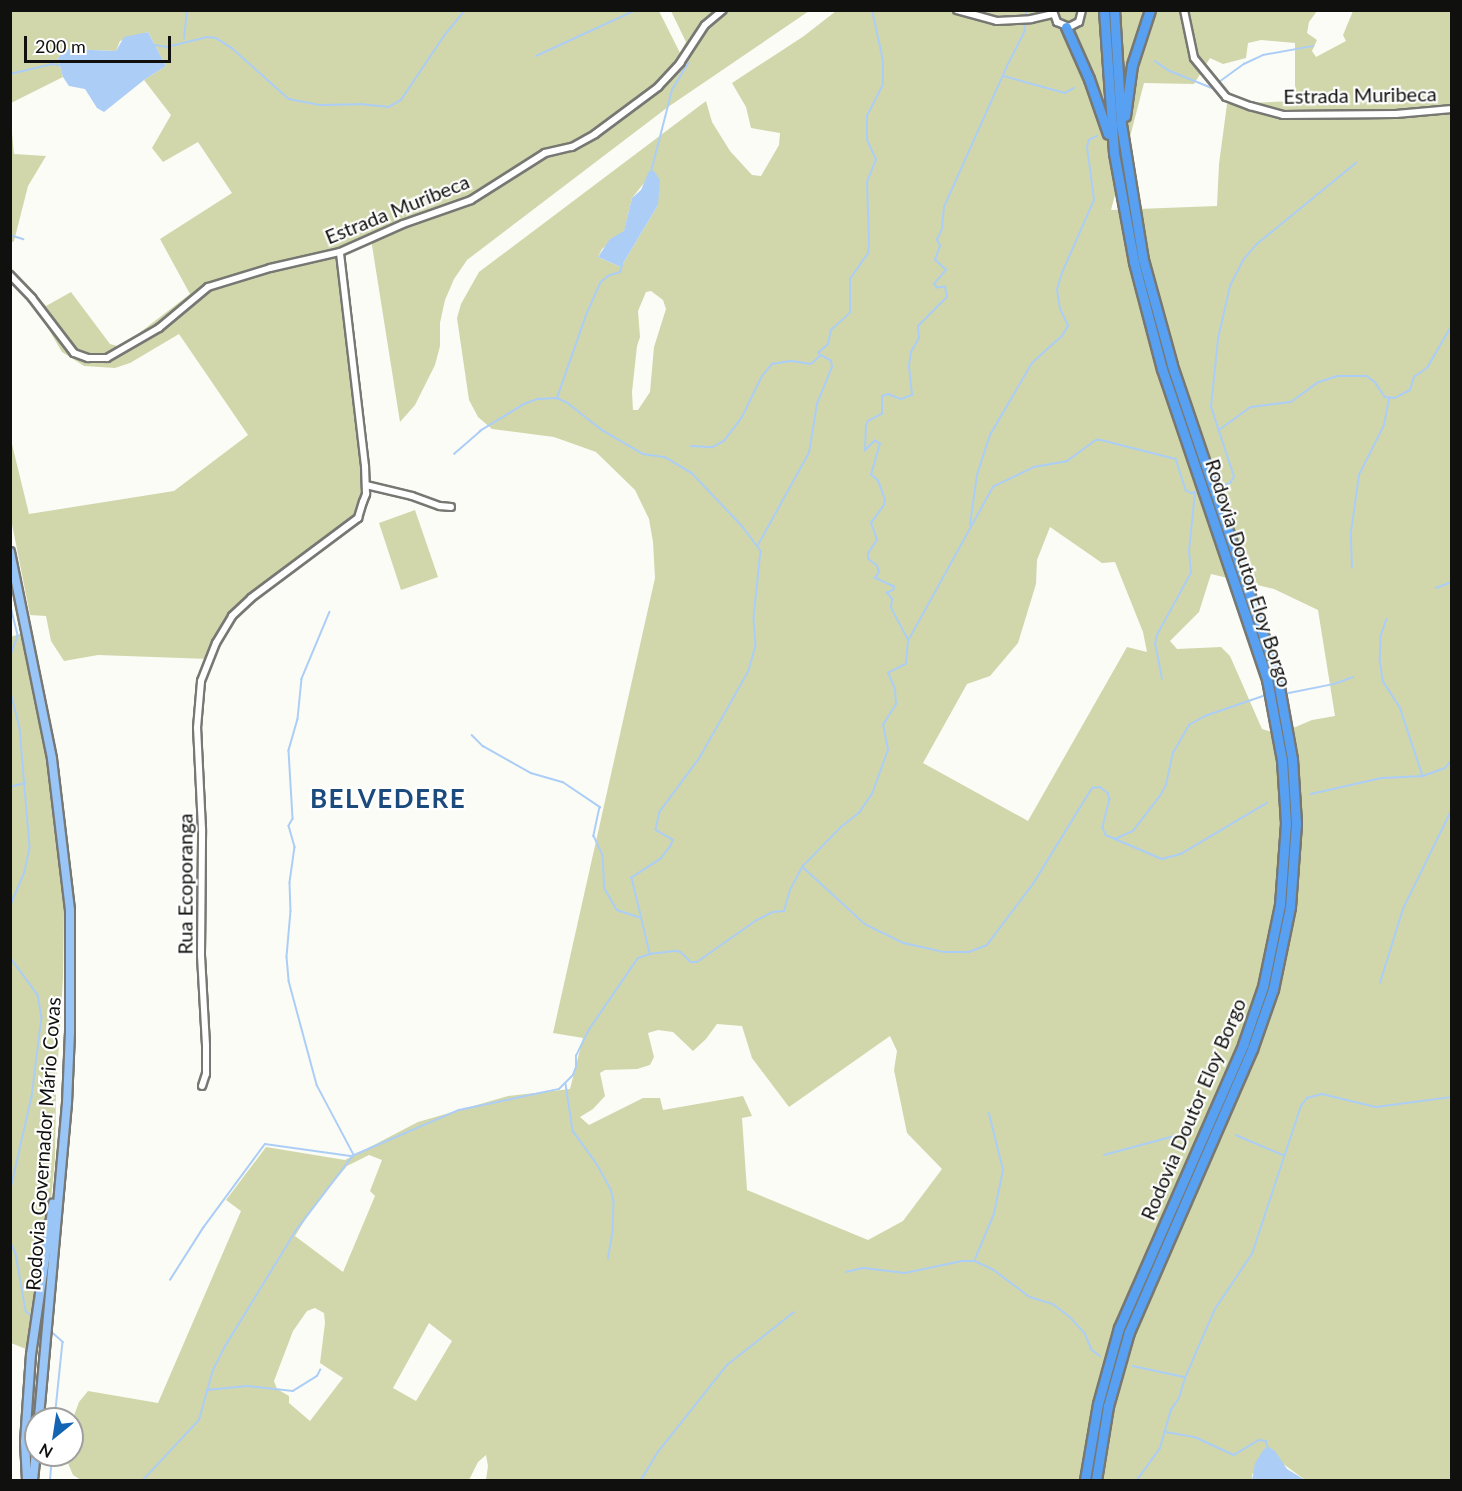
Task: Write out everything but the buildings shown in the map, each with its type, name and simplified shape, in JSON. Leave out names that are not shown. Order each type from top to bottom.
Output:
[{"type":"highway","points":[[1119,152],[1128,81],[1150,10]]},
{"type":"highway","name":"Rodovia Doutor Eloy Borgo","points":[[1085,1480],[1098,1404],[1119,1328],[1243,1045],[1260,997],[1277,926],[1286,843],[1282,760],[1267,679],[1154,342],[1130,244],[1119,152],[1107,11]]},
{"type":"highway","points":[[1066,27],[1119,152]]},
{"type":"highway","name":"Rodovia Doutor Eloy Borgo","points":[[1096,1480],[1108,1406],[1129,1332],[1267,1010],[1287,928],[1296,844],[1292,759],[1277,676],[1164,339],[1119,152]]},
{"type":"main road","name":"Rodovia Governador Mário Covas","points":[[10,552],[52,759],[70,910],[70,1032],[64,1145],[40,1407]]},
{"type":"main road","points":[[44,1352],[38,1323],[40,1296],[45,1250],[64,1145]]},
{"type":"main road","points":[[27,1480],[27,1409],[31,1355],[40,1296]]},
{"type":"street","name":"Estrada Muribeca","points":[[10,275],[32,298],[64,344],[74,353],[96,360],[107,358],[166,323],[208,287],[270,268],[340,252],[403,224],[471,200],[545,153],[572,147],[595,134],[658,87],[680,63],[705,25],[723,10]]},
{"type":"street","points":[[957,10],[997,21],[1031,19],[1053,12],[1059,24],[1066,27],[1079,22],[1082,10]]},
{"type":"street","name":"Estrada Muribeca","points":[[1184,10],[1194,58],[1226,97],[1250,106],[1283,115],[1396,114],[1452,109]]},
{"type":"street","points":[[340,252],[366,485],[412,496],[440,506],[452,507]]},
{"type":"street","name":"Rua Ecoporanga","points":[[202,1086],[206,1074],[206,1045],[201,955],[202,829],[197,728],[201,681],[216,643],[232,616],[251,598],[358,518],[366,494],[366,485]]},
{"type":"green space","points":[[11,11],[659,11],[680,53],[686,42],[671,11],[809,11],[668,107],[467,260],[454,279],[445,300],[440,323],[440,346],[435,365],[415,405],[400,422],[371,239],[341,255],[366,494],[359,521],[333,536],[238,609],[209,659],[98,655],[64,661],[51,641],[46,616],[30,615],[11,519],[10,436],[29,514],[174,491],[248,435],[179,334],[130,363],[115,368],[84,366],[62,352],[39,313],[11,282],[11,268],[46,306],[71,292],[110,344],[121,347],[190,294],[160,239],[232,193],[198,142],[163,162],[152,148],[171,115],[144,80],[166,66],[148,32],[120,41],[116,51],[68,49],[61,52],[58,59],[63,77],[11,103]]},
{"type":"green space","points":[[836,11],[1317,11],[1309,22],[1307,33],[1317,40],[1312,51],[1316,57],[1346,41],[1343,35],[1353,11],[1451,11],[1451,1480],[1305,1480],[1282,1463],[1252,1474],[1252,1480],[486,1480],[488,1466],[486,1455],[478,1462],[469,1480],[81,1480],[73,1475],[70,1467],[84,1467],[84,1407],[77,1407],[88,1391],[158,1403],[241,1211],[226,1200],[266,1147],[345,1160],[418,1122],[508,1096],[570,1089],[583,1038],[553,1033],[655,578],[653,542],[649,519],[635,490],[596,452],[554,437],[492,429],[478,417],[469,400],[457,318],[461,304],[479,272],[706,101],[712,122],[730,151],[752,175],[761,176],[779,145],[780,133],[751,128],[746,107],[732,83],[804,36]],"holes":[[[1261,40],[1295,43],[1295,101],[1227,104],[1219,164],[1217,206],[1111,210],[1144,83],[1194,84],[1210,58],[1223,64],[1246,58],[1248,43]],[[644,183],[657,188],[658,205],[621,267],[598,257],[602,249],[624,232],[632,198]],[[651,291],[663,300],[666,309],[654,347],[650,392],[638,410],[633,410],[632,392],[640,337],[638,311],[646,292]],[[1050,527],[1102,563],[1115,562],[1143,632],[1147,652],[1127,647],[1028,821],[923,763],[967,684],[990,676],[1018,643],[1036,584],[1037,560]],[[1211,574],[1274,589],[1318,610],[1335,716],[1312,720],[1279,734],[1262,729],[1230,656],[1221,647],[1177,649],[1170,641],[1199,612]],[[717,1024],[742,1026],[752,1058],[789,1107],[890,1036],[897,1051],[894,1070],[907,1133],[942,1169],[903,1221],[868,1240],[747,1190],[742,1118],[752,1116],[743,1096],[663,1110],[660,1098],[643,1098],[589,1125],[580,1117],[593,1109],[605,1096],[600,1073],[605,1070],[637,1069],[650,1065],[654,1057],[648,1033],[658,1030],[673,1032],[693,1051]],[[369,1155],[382,1160],[370,1191],[375,1196],[343,1272],[295,1236],[315,1204],[347,1166]],[[315,1308],[324,1313],[320,1363],[343,1378],[310,1421],[289,1403],[289,1396],[277,1389],[274,1381],[293,1331],[307,1311]],[[429,1323],[452,1341],[416,1401],[393,1388]]]},
{"type":"green space","points":[[11,123],[14,154],[46,156],[28,186],[14,241],[11,243]]},
{"type":"green space","points":[[415,510],[438,577],[401,590],[379,523]]},
{"type":"green space","points":[[23,633],[47,743],[64,911],[55,1159],[36,1353],[11,1343],[10,637]]},
{"type":"water","points":[[148,32],[166,66],[144,80],[104,112],[97,108],[85,89],[69,86],[63,77],[58,59],[61,52],[68,49],[116,51],[124,37]]},
{"type":"water","points":[[649,171],[654,171],[660,180],[658,205],[621,267],[598,257],[610,239],[624,231],[632,198],[641,190]]},
{"type":"water","points":[[1269,1447],[1275,1451],[1287,1469],[1305,1480],[1252,1480],[1255,1463],[1264,1449]]},
{"type":"waterway","points":[[184,39],[187,10]]},
{"type":"waterway","points":[[155,45],[167,47],[207,37],[216,38],[232,48],[289,99],[321,105],[360,104],[389,107],[401,100],[444,36],[465,10]]},
{"type":"waterway","points":[[536,56],[636,10]]},
{"type":"waterway","points":[[821,356],[818,353],[828,344],[831,330],[850,313],[850,279],[868,253],[867,182],[876,160],[867,140],[867,116],[883,85],[883,61],[872,10]]},
{"type":"waterway","points":[[908,640],[891,608],[892,599],[887,593],[894,587],[875,578],[879,572],[877,566],[868,559],[868,553],[877,540],[871,523],[885,500],[878,481],[871,475],[880,444],[875,441],[865,451],[866,426],[868,421],[882,414],[882,396],[888,394],[901,399],[912,395],[909,365],[911,352],[919,338],[918,326],[947,297],[945,287],[937,288],[934,284],[946,270],[935,260],[940,246],[937,240],[942,229],[944,207],[1025,31],[1024,23]]},
{"type":"waterway","points":[[1219,82],[1244,64],[1263,55],[1313,46]]},
{"type":"waterway","points":[[1155,61],[1170,71],[1212,88]]},
{"type":"waterway","points":[[651,172],[672,90],[688,63]]},
{"type":"waterway","points":[[10,74],[52,64],[59,65]]},
{"type":"waterway","points":[[1004,76],[1065,93],[1074,88]]},
{"type":"waterway","points":[[970,525],[977,475],[990,435],[1032,363],[1062,336],[1068,326],[1060,309],[1057,290],[1062,273],[1094,200],[1087,147],[1089,140],[1097,136]]},
{"type":"waterway","points":[[1217,487],[1230,483],[1234,477],[1211,407],[1218,339],[1230,286],[1244,259],[1257,244],[1356,163]]},
{"type":"waterway","points":[[10,235],[23,239]]},
{"type":"waterway","points":[[557,398],[586,315],[601,282],[608,276],[620,272],[622,265]]},
{"type":"waterway","points":[[1219,430],[1251,407],[1291,402],[1319,382],[1337,376],[1367,376],[1375,382],[1385,397],[1395,398],[1410,390],[1414,377],[1427,368],[1452,325]]},
{"type":"waterway","points":[[691,446],[713,447],[724,441],[742,417],[762,376],[772,364],[792,361],[811,364],[820,356]]},
{"type":"waterway","points":[[758,545],[809,453],[817,404],[832,367],[831,361],[822,356]]},
{"type":"waterway","points":[[454,454],[480,431],[524,404],[538,399],[557,398],[568,403],[602,430],[643,454],[665,457],[692,473],[743,527],[761,551],[754,618],[756,646],[749,671],[700,758],[660,812],[656,830],[673,840],[671,846],[661,859],[632,878],[650,953]]},
{"type":"waterway","points":[[1352,568],[1351,532],[1359,475],[1384,425],[1389,399]]},
{"type":"waterway","points":[[170,1280],[203,1228],[265,1144],[352,1156],[459,1110],[559,1089],[573,1075],[576,1056],[588,1031],[638,958],[676,951],[681,952],[691,962],[697,962],[757,920],[773,912],[784,911],[790,890],[803,866],[841,827],[859,813],[872,794],[888,750],[883,725],[896,704],[895,689],[888,673],[906,664],[908,641],[993,487],[1034,467],[1067,461],[1096,440],[1101,440],[1176,459],[1186,490],[1191,493],[1200,491]]},
{"type":"waterway","points":[[1162,679],[1155,644],[1157,635],[1191,573],[1189,551],[1195,493]]},
{"type":"waterway","points":[[1436,588],[1452,582]]},
{"type":"waterway","points":[[10,603],[18,636],[10,658]]},
{"type":"waterway","points":[[330,612],[302,679],[298,719],[289,751],[293,819],[289,826],[295,847],[290,883],[291,911],[287,957],[289,981],[317,1085],[354,1155]]},
{"type":"waterway","points":[[1387,619],[1381,636],[1380,659],[1383,681],[1400,707],[1423,776]]},
{"type":"waterway","points":[[1289,693],[1334,684],[1353,677]]},
{"type":"waterway","points":[[10,689],[20,728],[30,848],[25,872],[10,908]]},
{"type":"waterway","points":[[1115,839],[1133,831],[1160,796],[1166,785],[1173,753],[1189,725],[1205,716],[1263,696]]},
{"type":"waterway","points":[[472,735],[483,746],[531,773],[563,782],[600,807],[594,836],[603,855],[605,889],[617,910],[639,917]]},
{"type":"waterway","points":[[1311,794],[1382,778],[1423,776],[1445,768],[1452,760]]},
{"type":"waterway","points":[[10,787],[25,783]]},
{"type":"waterway","points":[[803,867],[865,924],[904,943],[944,952],[969,952],[987,945],[1033,884],[1092,788],[1100,787],[1108,793],[1110,799],[1103,828],[1106,835],[1162,859],[1181,854],[1267,803]]},
{"type":"waterway","points":[[1380,983],[1403,909],[1452,809]]},
{"type":"waterway","points":[[10,957],[38,995],[42,1017],[32,1097],[10,1193]]},
{"type":"waterway","points":[[566,1084],[573,1131],[597,1164],[611,1189],[614,1201],[613,1232],[608,1259]]},
{"type":"waterway","points":[[1137,1480],[1160,1448],[1171,1410],[1179,1398],[1185,1378],[1215,1309],[1252,1254],[1301,1106],[1307,1098],[1322,1094],[1376,1107],[1452,1097]]},
{"type":"waterway","points":[[975,1259],[994,1214],[1003,1170],[989,1114]]},
{"type":"waterway","points":[[1104,1155],[1189,1132]]},
{"type":"waterway","points":[[1236,1135],[1283,1155]]},
{"type":"waterway","points":[[143,1480],[199,1420],[213,1370],[224,1348],[297,1229],[352,1157]]},
{"type":"waterway","points":[[10,1241],[16,1254],[26,1311],[34,1318]]},
{"type":"waterway","points":[[846,1272],[864,1268],[905,1273],[962,1261],[975,1261],[994,1270],[1030,1297],[1053,1304],[1069,1316],[1085,1333],[1092,1350],[1100,1356]]},
{"type":"waterway","points":[[641,1480],[658,1452],[727,1365],[794,1312]]},
{"type":"waterway","points":[[52,1332],[63,1342],[56,1407]]},
{"type":"waterway","points":[[1133,1366],[1184,1377]]},
{"type":"waterway","points":[[207,1390],[247,1386],[293,1391],[317,1376],[320,1370]]},
{"type":"waterway","points":[[1166,1432],[1195,1437],[1234,1455],[1259,1440],[1266,1441],[1268,1447]]},
{"type":"waterway","points":[[50,1480],[51,1467]]},
{"type":"district","name":"BELVEDERE","points":[[388,799]]}]
